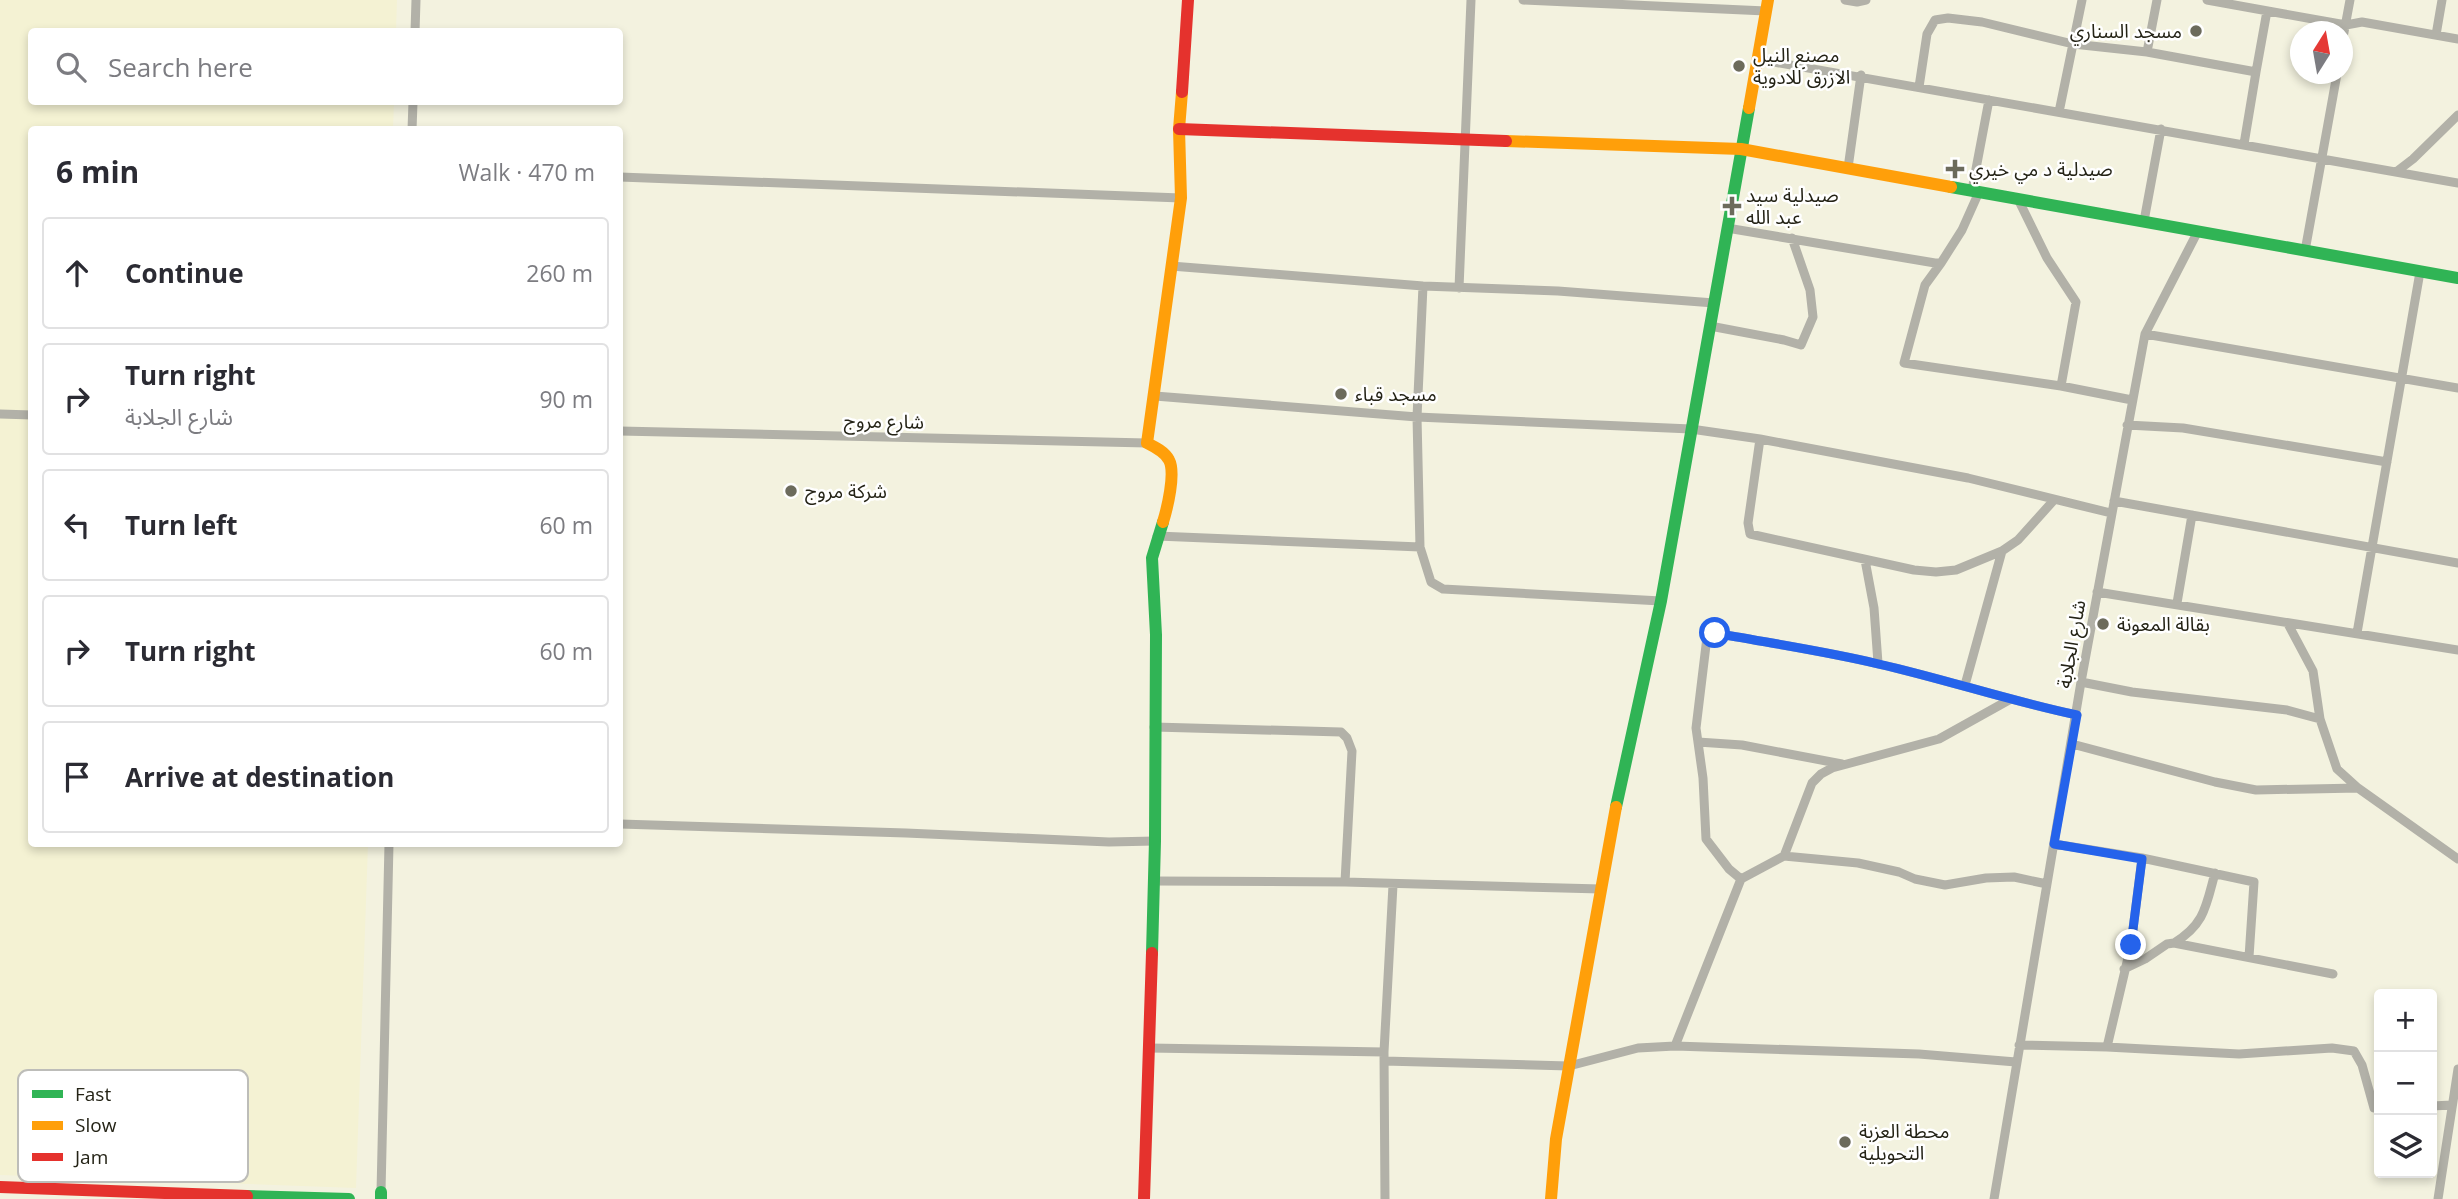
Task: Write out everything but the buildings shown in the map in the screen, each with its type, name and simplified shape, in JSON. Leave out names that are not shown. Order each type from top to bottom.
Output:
[{"type":"street","points":[[415,28],[416,0]]},
{"type":"street","points":[[1144,1199],[1155,841],[1156,635],[1152,558],[1166,512],[1172,473],[1170,461],[1159,449],[1147,443],[1181,198],[1179,129],[1188,0]]},
{"type":"street","points":[[1459,288],[1471,0]]},
{"type":"street","points":[[1523,0],[1767,5],[1661,601],[1601,889],[1556,1139],[1551,1199]]},
{"type":"street","points":[[1845,0],[1866,0]]},
{"type":"street","points":[[2059,112],[2082,0]]},
{"type":"street","points":[[2147,52],[2157,0]]},
{"type":"street","points":[[2207,0],[2323,21]]},
{"type":"street","points":[[2347,21],[2350,0]]},
{"type":"street","points":[[2436,35],[2442,0]]},
{"type":"street","points":[[2244,144],[2267,11]]},
{"type":"street","points":[[1919,87],[1927,34],[1935,20],[1948,18],[1982,22],[2073,44],[2147,52],[2256,72]]},
{"type":"street","points":[[2353,24],[2362,22],[2458,39]]},
{"type":"street","points":[[1757,59],[1861,75],[2458,183]]},
{"type":"street","points":[[1848,167],[1861,75]]},
{"type":"street","points":[[2305,251],[2335,84]]},
{"type":"street","points":[[1989,100],[1975,191],[1962,230],[1924,285],[1904,363],[2062,386],[2132,400]]},
{"type":"street","points":[[412,126],[413,105]]},
{"type":"street","points":[[2396,172],[2458,115]]},
{"type":"street","points":[[1179,129],[1741,149],[2458,278]]},
{"type":"street","points":[[2144,221],[2161,130]]},
{"type":"street","points":[[623,177],[1181,198]]},
{"type":"street","points":[[2018,199],[2047,258],[2076,302],[2062,386]]},
{"type":"street","points":[[1727,228],[1941,263]]},
{"type":"street","name":"شارع الجلابة","points":[[1994,1199],[2081,682],[2145,334],[2198,231]]},
{"type":"street","points":[[1710,326],[1801,345],[1813,317],[1810,290],[1792,238]]},
{"type":"street","points":[[1171,267],[1423,286],[1558,291],[1714,303]]},
{"type":"street","points":[[2357,633],[2420,272]]},
{"type":"street","points":[[1423,286],[1417,417],[1420,547],[1430,582],[1443,589],[1661,601]]},
{"type":"street","points":[[2145,334],[2458,388]]},
{"type":"street","points":[[1155,396],[1417,417],[1691,429],[1760,439],[1968,478],[2111,513]]},
{"type":"street","points":[[0,414],[28,415]]},
{"type":"street","points":[[2127,425],[2183,428],[2386,462]]},
{"type":"street","name":"شارع مروج","points":[[623,431],[1147,443]]},
{"type":"street","points":[[1760,439],[1748,523],[1750,534],[1865,561],[1936,572],[1964,567],[2001,551],[2018,540],[2054,500]]},
{"type":"street","points":[[2113,501],[2458,563]]},
{"type":"street","points":[[2177,603],[2192,516]]},
{"type":"street","points":[[1157,536],[1420,547]]},
{"type":"street","points":[[1965,685],[2001,551]]},
{"type":"street","points":[[1865,561],[1874,608],[1878,663]]},
{"type":"street","points":[[2097,592],[2458,650]]},
{"type":"street","points":[[2288,624],[2314,671],[2320,719],[2337,769],[2358,788],[2458,859]]},
{"type":"street","points":[[1741,879],[1729,869],[1706,839],[1697,705],[1710,634],[1878,663],[1965,685],[2009,700],[2077,715]]},
{"type":"street","points":[[2081,682],[2132,692],[2287,710],[2320,719]]},
{"type":"street","points":[[1784,856],[1812,783],[1821,774],[1832,768],[1938,739],[2009,700]]},
{"type":"street","points":[[1154,727],[1341,732],[1347,738],[1352,751],[1345,883]]},
{"type":"street","points":[[1698,742],[1742,745],[1847,765]]},
{"type":"street","points":[[2071,744],[2215,782],[2256,790],[2358,788]]},
{"type":"street","points":[[623,824],[1109,842],[1155,841]]},
{"type":"street","points":[[2054,844],[2254,882],[2249,957]]},
{"type":"street","points":[[381,1195],[389,847]]},
{"type":"street","points":[[1675,1046],[1741,879],[1784,856],[1858,863],[1945,886],[1986,878],[2014,877],[2047,884]]},
{"type":"street","points":[[2106,1047],[2131,945],[2142,859]]},
{"type":"street","points":[[2174,943],[2200,922],[2215,873]]},
{"type":"street","points":[[1154,881],[1601,889]]},
{"type":"street","points":[[1385,1199],[1384,1057],[1393,884]]},
{"type":"street","points":[[2124,968],[2145,959],[2167,944],[2174,943],[2333,974]]},
{"type":"street","points":[[2019,1045],[2239,1054],[2332,1048],[2354,1051],[2362,1065],[2374,1108]]},
{"type":"street","points":[[1149,1048],[1569,1066],[1638,1048],[1675,1046],[1919,1054],[2016,1062]]},
{"type":"street","points":[[2438,1199],[2458,1069]]},
{"type":"street","points":[[2437,1106],[2452,1105]]},
{"type":"street","points":[[0,1186],[349,1199]]},
{"type":"shaded area","points":[[0,0],[397,0],[396,28],[28,28],[28,105],[394,105],[393,126],[28,126],[28,847],[368,847],[356,1188],[192,1182],[248,1182],[248,1070],[18,1070],[18,1176],[0,1175]]},
{"type":"traffic: fast","points":[[1616,807],[1661,601],[1749,108]]},
{"type":"traffic: fast","points":[[1951,187],[2458,278]]},
{"type":"traffic: fast","points":[[1152,953],[1156,635],[1152,558],[1163,522]]},
{"type":"traffic: fast","points":[[381,1192],[381,1199]]},
{"type":"traffic: fast","points":[[247,1196],[349,1199]]},
{"type":"traffic: slow","points":[[1749,108],[1768,0]]},
{"type":"traffic: slow","points":[[1163,522],[1170,491],[1171,466],[1165,455],[1147,443],[1181,198],[1179,129],[1182,92]]},
{"type":"traffic: slow","points":[[1506,141],[1741,149],[1951,187]]},
{"type":"traffic: slow","points":[[1551,1199],[1556,1139],[1616,807]]},
{"type":"traffic: jam","points":[[1182,92],[1188,0]]},
{"type":"traffic: jam","points":[[1179,129],[1506,141]]},
{"type":"traffic: jam","points":[[1144,1199],[1152,953]]},
{"type":"traffic: jam","points":[[0,1187],[247,1196]]},
{"type":"place","name":"مسجد السناري","points":[[2196,31]]},
{"type":"place","name":"مصنع النيل الازرق للادوية","points":[[1739,66]]},
{"type":"place","name":"صيدلية د مي خيري","points":[[1955,169]]},
{"type":"place","name":"صيدلية سيد عبد الله","points":[[1732,206]]},
{"type":"place","name":"مسجد قباء","points":[[1341,394]]},
{"type":"place","name":"شركة مروج","points":[[791,491]]},
{"type":"place","name":"بقالة المعونة","points":[[2103,624]]},
{"type":"place","name":"محطة العزبة التحويلية","points":[[1845,1142]]},
{"type":"route","points":[[1715,633],[1878,663],[1965,685],[2009,700],[2077,715],[2054,844],[2142,859],[2131,945]]}]
